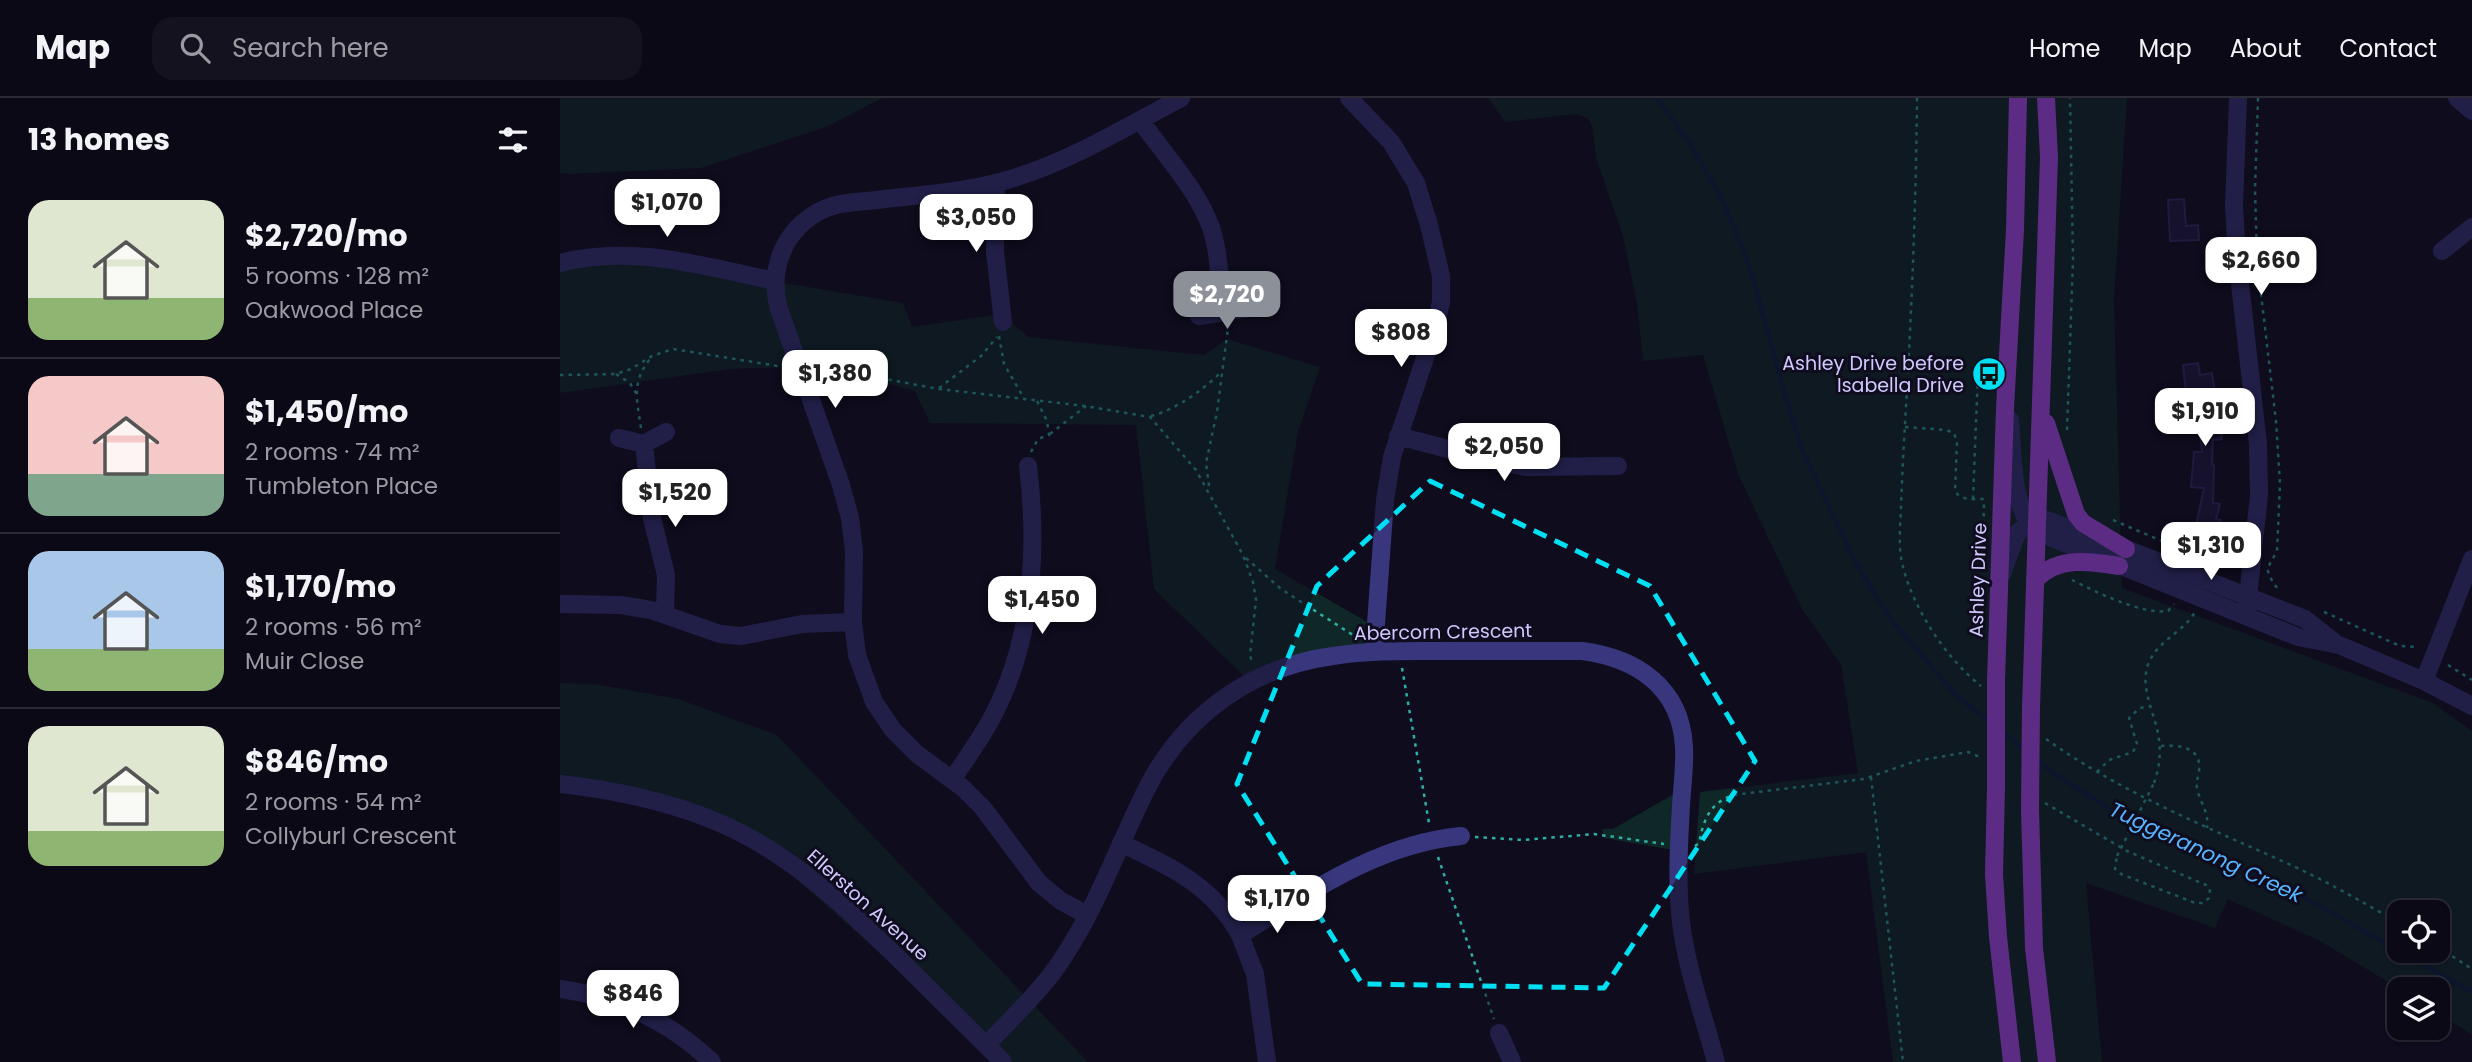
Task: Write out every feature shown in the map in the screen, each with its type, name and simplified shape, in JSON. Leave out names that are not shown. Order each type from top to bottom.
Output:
[{"type":"main road","name":"Ashley Drive","points":[[2012,1062],[1994,874],[1998,586],[2015,230],[2018,98]]},
{"type":"main road","points":[[2046,98],[2049,157],[2042,410],[2034,524],[2030,810],[2034,948],[2047,1062]]},
{"type":"main road","points":[[2042,410],[2076,514],[2083,523],[2126,549]]},
{"type":"main road","points":[[2035,580],[2045,570],[2060,563],[2092,561],[2119,566]]},
{"type":"street","points":[[1087,915],[1060,901],[1039,883],[983,808],[952,780],[916,754],[883,717],[861,671],[853,622],[854,551],[850,518],[779,309],[775,281],[778,258],[789,238],[804,221],[823,209],[958,191],[996,183],[1064,159],[1181,98]]},
{"type":"street","points":[[1349,98],[1391,142],[1416,183],[1441,276],[1441,302],[1435,328],[1398,436],[1385,500],[1374,651]]},
{"type":"street","points":[[2238,98],[2234,206],[2237,257],[2258,444],[2259,495],[2246,616]]},
{"type":"street","points":[[2457,98],[2472,111]]},
{"type":"street","points":[[1140,120],[1209,222],[1223,312]]},
{"type":"street","points":[[996,183],[995,252],[1003,322]]},
{"type":"street","points":[[2442,251],[2472,227]]},
{"type":"street","points":[[560,263],[596,255],[633,254],[775,281]]},
{"type":"street","points":[[1199,316],[1249,308]]},
{"type":"street","points":[[2007,384],[2020,508],[2034,524],[2119,566],[2298,637],[2339,645],[2424,681],[2472,706]]},
{"type":"street","points":[[619,438],[644,444],[666,432]]},
{"type":"street","points":[[1398,436],[1526,467],[1618,466]]},
{"type":"street","points":[[644,444],[652,518],[666,575],[665,614]]},
{"type":"street","points":[[952,780],[994,713],[1020,648],[1031,580],[1032,504],[1028,466]]},
{"type":"street","points":[[1998,586],[2017,533],[2034,524],[2126,549],[2248,597],[2305,620],[2339,645]]},
{"type":"street","points":[[2424,681],[2472,559]]},
{"type":"street","points":[[560,604],[621,605],[665,614],[720,634],[741,636],[802,624],[853,622]]},
{"type":"street","name":"Abercorn Crescent","points":[[986,1045],[1051,975],[1087,915],[1148,786],[1168,752],[1193,723],[1222,698],[1259,677],[1291,665],[1332,656],[1374,651],[1582,651],[1607,654],[1631,663],[1660,688],[1679,721],[1684,747],[1678,870],[1681,916],[1689,962],[1716,1062]]},
{"type":"street","name":"Ellerston Avenue","points":[[560,784],[614,790],[666,803],[717,822],[765,847],[810,877],[851,913],[1003,1062]]},
{"type":"street","points":[[1240,935],[1332,878],[1362,863],[1432,839],[1461,836]]},
{"type":"street","points":[[1121,843],[1193,880],[1215,900],[1240,935],[1255,974],[1267,1062]]},
{"type":"street","points":[[560,989],[587,993],[625,1005],[678,1033],[712,1062]]},
{"type":"street","points":[[1499,1033],[1512,1062]]},
{"type":"path","points":[[2067,429],[2074,245],[2070,98]]},
{"type":"path","points":[[2258,98],[2255,189],[2257,249],[2276,421],[2280,484],[2277,551],[2267,569],[2273,583],[2282,592]]},
{"type":"path","points":[[1209,490],[1206,463],[1230,317],[1223,312]]},
{"type":"path","points":[[939,389],[981,356],[994,342],[999,331],[1004,364],[1025,400]]},
{"type":"path","points":[[560,375],[616,374],[664,351],[680,349],[789,367],[818,362],[853,373],[939,389],[1086,406],[1150,417],[1191,396],[1223,368]]},
{"type":"path","points":[[644,444],[636,393],[639,374],[652,356]]},
{"type":"path","points":[[1905,427],[1954,433],[1957,442],[1955,491],[1958,496],[1973,499],[1978,372]]},
{"type":"path","points":[[616,374],[630,383],[636,393]]},
{"type":"path","points":[[1037,401],[1049,435]]},
{"type":"path","points":[[1028,466],[1034,443],[1049,435],[1086,406]]},
{"type":"path","points":[[1150,417],[1189,460],[1209,490],[1243,555],[1253,582],[1256,600],[1250,659]]},
{"type":"path","points":[[2110,519],[2215,564],[2242,560]]},
{"type":"path","points":[[1243,555],[1281,589],[1356,637]]},
{"type":"path","points":[[2065,576],[2101,595],[2155,611],[2168,611],[2175,601]]},
{"type":"path","points":[[2317,608],[2400,646],[2424,647]]},
{"type":"path","points":[[2117,856],[2158,772],[2160,746],[2145,676],[2149,662],[2155,651],[2190,620],[2196,609]]},
{"type":"path","points":[[2445,663],[2472,680]]},
{"type":"path","points":[[2096,773],[2109,760],[2133,752],[2137,744],[2129,718],[2140,708],[2150,706]]},
{"type":"path","points":[[2160,746],[2187,747],[2194,752],[2199,770],[2196,782],[2208,816],[2207,828]]},
{"type":"path","points":[[1871,776],[1903,1062]]},
{"type":"path","points":[[1461,836],[1523,841],[1594,834],[1670,845]]},
{"type":"path","points":[[2450,955],[2472,969]]},
{"type":"highlighted area","points":[[1430,481],[1650,586],[1755,761],[1604,988],[1362,984],[1237,784],[1317,586]]},
{"type":"green space","points":[[560,98],[883,98],[826,127],[701,168],[568,174],[560,173]]},
{"type":"green space","points":[[1488,98],[2127,98],[2114,300],[2122,588],[2433,703],[2472,731],[2472,1035],[2450,1021],[2450,977],[2387,977],[2387,981],[2320,941],[2228,899],[2215,928],[2086,883],[2102,1062],[1893,1062],[1866,852],[1694,874],[1700,792],[1858,773],[1841,665],[1802,609],[1738,474],[1703,355],[1643,361],[1637,303],[1623,236],[1596,158],[1593,129],[1588,118],[1576,114],[1505,122]]},
{"type":"green space","points":[[644,255],[903,303],[912,327],[1002,314],[1028,337],[1204,355],[1227,339],[1320,367],[1298,432],[1275,569],[1376,627],[1374,651],[1250,682],[1154,589],[1136,425],[930,423],[915,391],[820,366],[730,369],[560,393],[560,263]]},
{"type":"green space","points":[[560,683],[595,684],[678,699],[777,735],[1088,1062],[1003,1062],[751,839],[666,797],[560,787]]},
{"type":"green space","points":[[1681,790],[1679,851],[1604,838],[1602,829],[1613,829]]},
{"type":"building","points":[[2184,199],[2186,226],[2198,225],[2199,240],[2170,241],[2168,200]]},
{"type":"building","points":[[2198,363],[2200,375],[2212,373],[2222,439],[2213,440],[2213,503],[2220,504],[2216,519],[2221,520],[2217,539],[2194,535],[2204,488],[2191,487],[2194,452],[2202,452],[2195,393],[2186,394],[2183,365]]},
{"type":"waterway","name":"Tuggeranong Creek","points":[[1657,98],[1690,144],[1718,192],[1739,239],[1753,278],[1803,452],[1856,563],[1889,617],[1956,695],[1991,723]]},
{"type":"waterway","name":"Tuggeranong Creek","points":[[2000,730],[2026,751]]},
{"type":"waterway","name":"Tuggeranong Creek","points":[[2036,759],[2056,775],[2123,817],[2291,890],[2472,992]]},
{"type":"place","name":"Ashley Drive before Isabella Drive","points":[[1989,374]]}]
